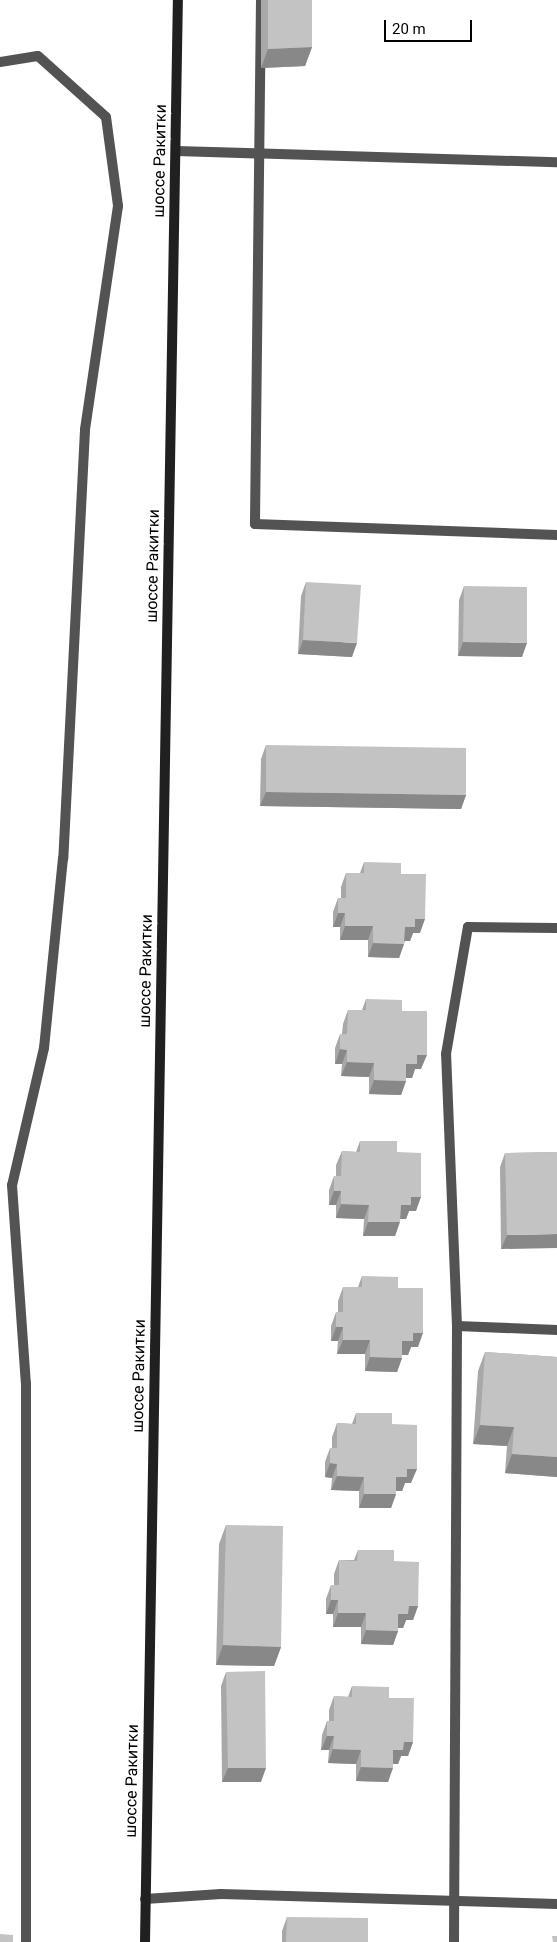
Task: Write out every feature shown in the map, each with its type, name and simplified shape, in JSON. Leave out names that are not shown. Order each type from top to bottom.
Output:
[{"type":"main road","name":"шоссе Ракитки","points":[[146,1942],[145,1899],[178,0]]},
{"type":"street","points":[[261,0],[255,524],[557,535]]},
{"type":"street","points":[[0,62],[38,56],[106,118],[118,206],[85,430],[63,858],[44,1048],[12,1185],[26,1384],[26,1942]]},
{"type":"street","points":[[176,151],[557,162]]},
{"type":"street","points":[[454,1942],[457,1326],[446,1054],[468,927],[557,928]]},
{"type":"street","points":[[457,1326],[557,1330]]},
{"type":"street","points":[[145,1899],[222,1894],[557,1904]]},
{"type":"building","points":[[268,0],[312,0],[312,47],[268,49]]},
{"type":"building","points":[[306,582],[361,585],[357,643],[303,640]]},
{"type":"building","points":[[464,586],[527,587],[527,643],[463,642]]},
{"type":"building","points":[[266,745],[466,748],[466,795],[266,792]]},
{"type":"building","points":[[364,862],[401,863],[401,874],[426,874],[425,919],[415,919],[415,927],[405,927],[404,944],[373,943],[373,926],[345,926],[345,913],[338,913],[338,898],[346,898],[346,873],[364,873]]},
{"type":"building","points":[[366,999],[402,1000],[402,1011],[427,1011],[427,1055],[417,1055],[417,1064],[406,1064],[406,1081],[374,1080],[374,1063],[347,1062],[347,1050],[340,1049],[340,1034],[347,1034],[348,1010],[366,1010]]},
{"type":"building","points":[[360,1141],[397,1141],[397,1152],[421,1153],[421,1197],[411,1197],[411,1205],[401,1205],[400,1222],[368,1222],[369,1205],[341,1204],[341,1191],[334,1191],[334,1176],[341,1176],[342,1151],[360,1152]]},
{"type":"building","points":[[557,1152],[557,1234],[507,1235],[505,1153]]},
{"type":"building","points":[[362,1276],[398,1277],[398,1288],[423,1288],[423,1333],[413,1333],[413,1341],[402,1341],[402,1358],[370,1357],[370,1340],[343,1340],[343,1327],[336,1327],[336,1312],[343,1312],[343,1287],[362,1287]]},
{"type":"building","points":[[485,1352],[557,1357],[557,1457],[512,1454],[514,1427],[480,1425]]},
{"type":"building","points":[[356,1413],[392,1413],[392,1424],[417,1425],[417,1469],[407,1469],[407,1477],[396,1477],[396,1494],[364,1494],[364,1477],[337,1476],[337,1464],[330,1463],[330,1448],[337,1448],[337,1423],[356,1424]]},
{"type":"building","points":[[226,1525],[283,1526],[281,1647],[223,1645]]},
{"type":"building","points":[[358,1550],[394,1550],[394,1561],[419,1562],[418,1606],[409,1606],[408,1614],[398,1614],[398,1631],[366,1630],[366,1613],[338,1613],[338,1600],[331,1600],[331,1585],[339,1585],[339,1560],[357,1561]]},
{"type":"building","points":[[265,1671],[266,1768],[228,1768],[226,1672]]},
{"type":"building","points":[[352,1686],[389,1687],[389,1698],[414,1698],[413,1742],[404,1742],[403,1750],[393,1750],[393,1768],[361,1767],[361,1750],[333,1749],[334,1736],[327,1736],[327,1721],[334,1721],[334,1696],[352,1697]]},
{"type":"building","points":[[287,1917],[368,1918],[368,1942],[286,1942]]},
{"type":"building","points":[[0,1934],[13,1935],[13,1942],[0,1942]]},
{"type":"building","points":[[552,1936],[557,1936],[557,1942],[553,1942]]}]
